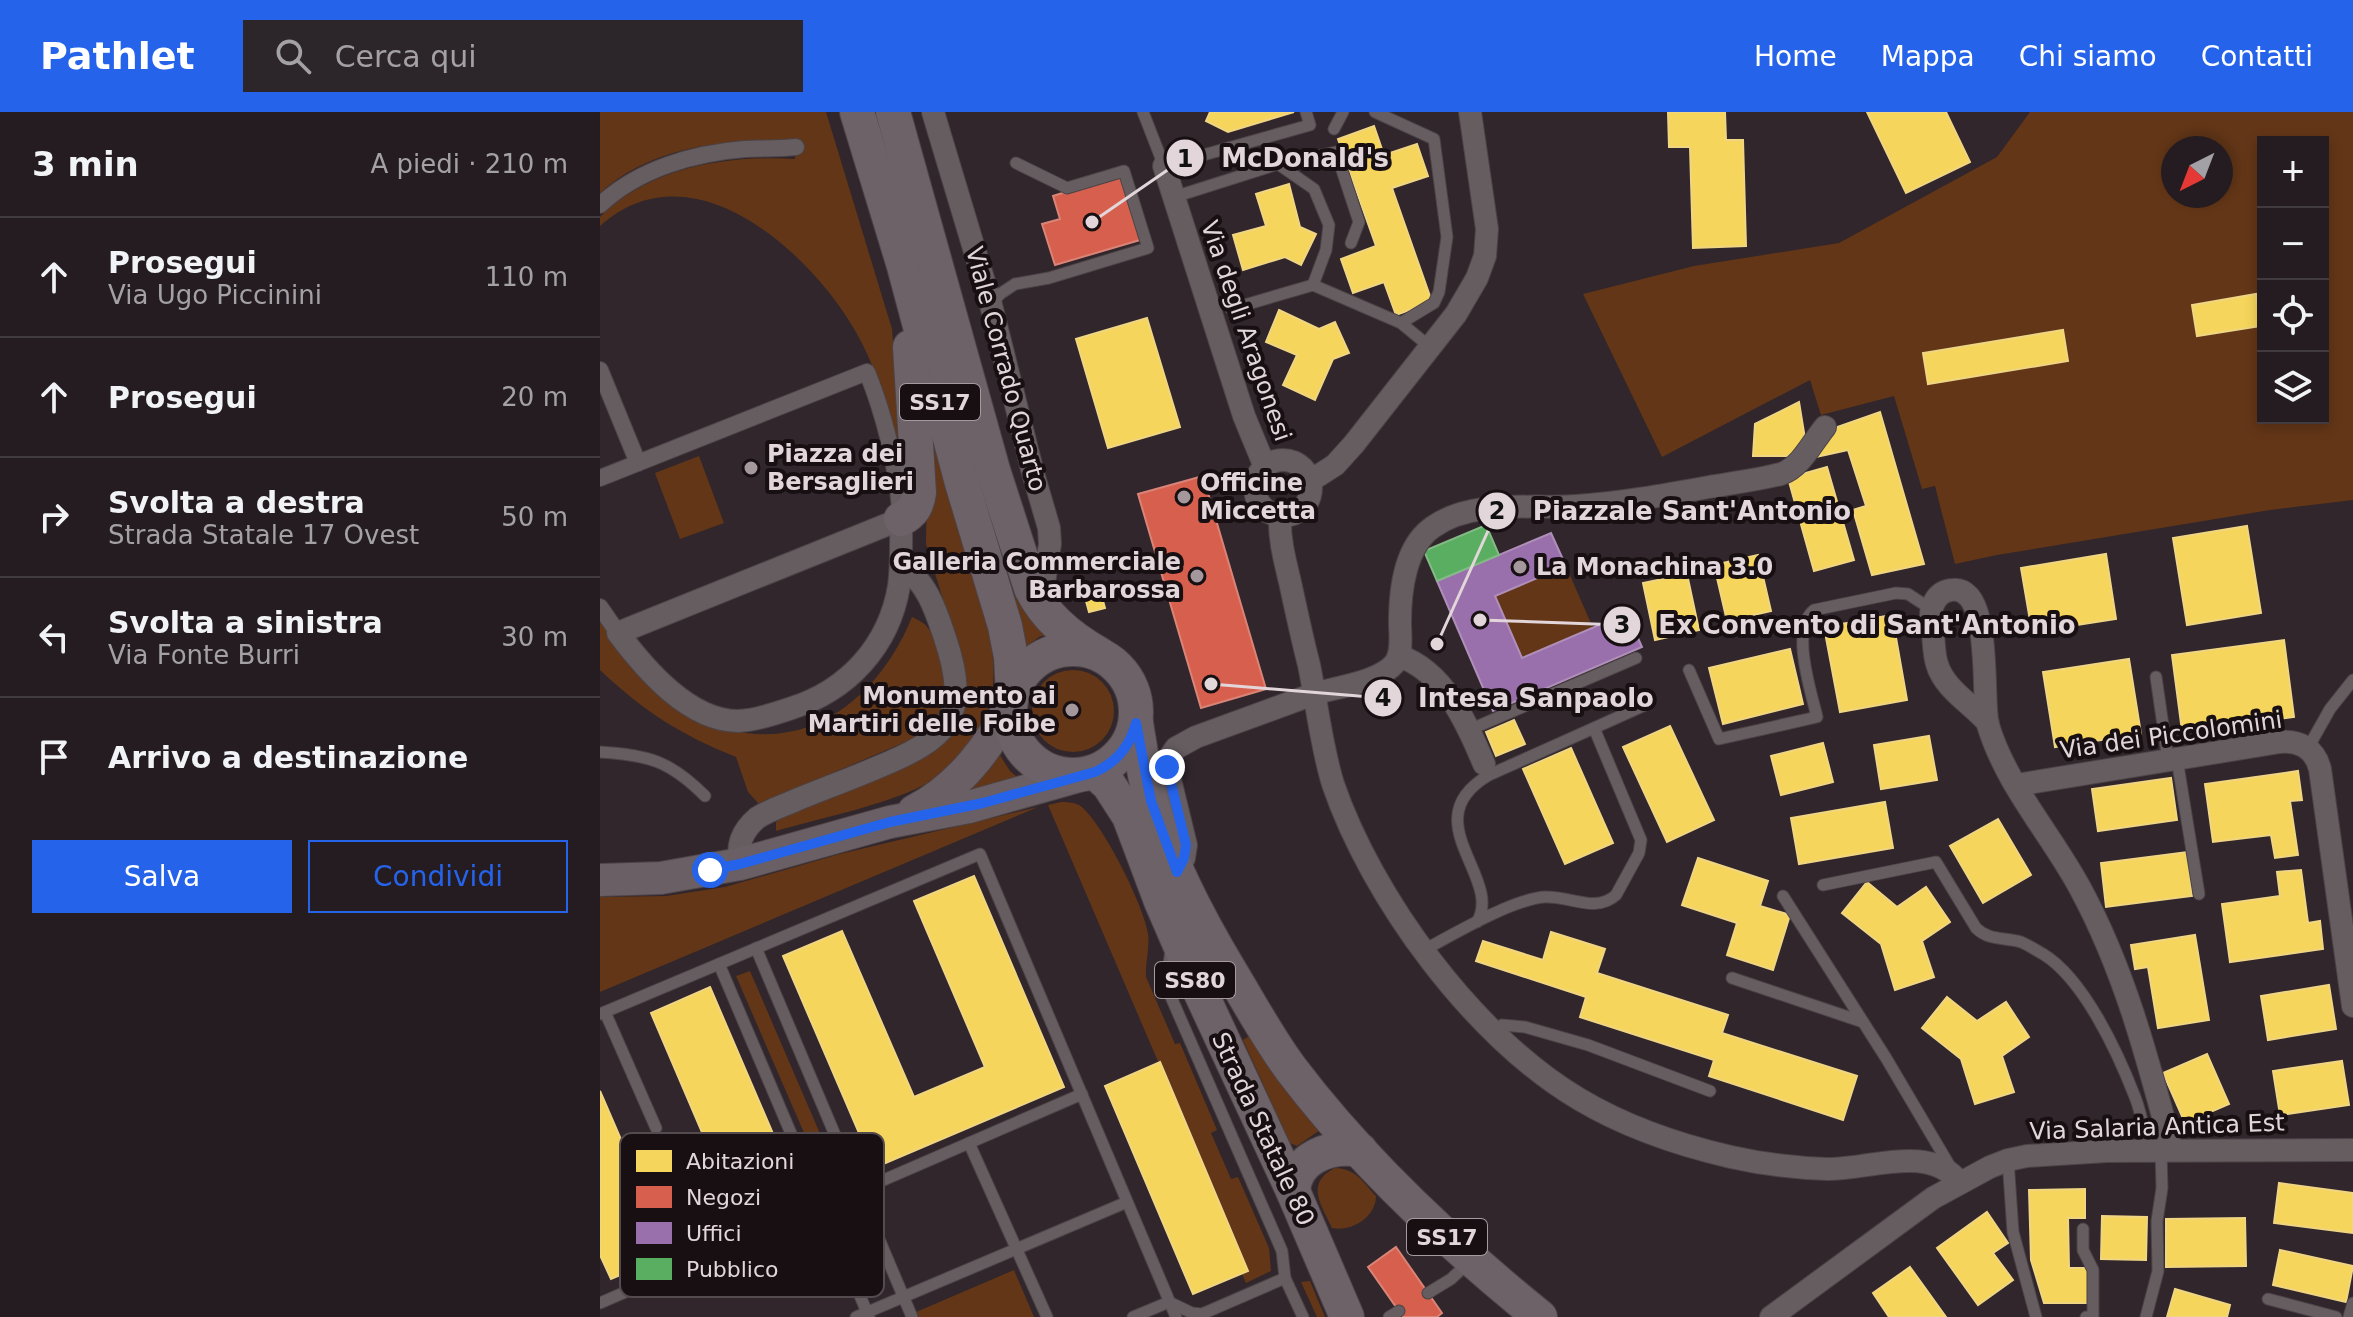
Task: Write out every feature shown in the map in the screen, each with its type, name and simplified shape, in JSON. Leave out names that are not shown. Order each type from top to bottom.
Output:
[{"type":"main road","name":"SS17","points":[[857,112],[904,266],[962,483],[1005,626],[1011,657],[1012,697]]},
{"type":"main road","name":"Viale Corrado Quarto","points":[[893,112],[1020,559],[1037,601],[1077,641],[1099,654]]},
{"type":"main road","points":[[901,519],[914,509],[919,493],[904,266]]},
{"type":"main road","points":[[600,880],[661,878],[740,864],[890,822],[983,803],[1091,773],[1110,764],[1131,739],[1136,723],[1136,700],[1128,679],[1112,662],[1099,654],[1075,648],[1043,656],[1024,671],[988,743],[957,780],[922,807],[890,822]]},
{"type":"main road","points":[[1012,697],[1010,719],[1015,736],[1029,758],[1060,774],[1091,773]]},
{"type":"main road","name":"SS17","points":[[1136,723],[1151,801],[1177,872],[1208,934],[1282,1055],[1315,1099],[1360,1150],[1471,1259],[1540,1317]]},
{"type":"main road","name":"Strada Statale 80","points":[[1091,773],[1109,785],[1129,816],[1173,928],[1347,1317]]},
{"type":"main road","points":[[1293,1191],[1298,1173],[1314,1156],[1337,1148],[1360,1150]]},
{"type":"street","name":"Viale Corrado Quarto","points":[[933,112],[991,305],[1049,528],[1044,598],[1059,625]]},
{"type":"street","points":[[1310,481],[1327,471],[1349,450],[1471,290],[1485,256],[1486,215],[1470,112]]},
{"type":"street","points":[[600,205],[628,183],[670,164],[728,151],[796,147]]},
{"type":"street","name":"Via degli Aragonesi","points":[[1164,166],[1244,416],[1265,467]]},
{"type":"street","points":[[600,370],[638,463]]},
{"type":"street","points":[[600,478],[867,372],[887,433],[901,519],[898,589],[884,630],[870,656],[838,687],[801,705],[759,718],[726,720],[674,694],[654,677],[600,607]]},
{"type":"street","points":[[1177,872],[1186,845],[1167,767],[1176,748],[1196,737],[1315,694],[1378,676],[1391,667],[1399,656],[1401,602],[1408,566],[1430,529],[1441,522],[1475,512],[1649,498],[1774,476],[1795,467],[1825,427]]},
{"type":"street","points":[[1292,461],[1307,472],[1310,481],[1312,490],[1305,507],[1298,513],[1280,517],[1263,509],[1254,492],[1259,474],[1273,462],[1292,461]]},
{"type":"street","points":[[1280,517],[1283,550],[1325,753],[1337,793],[1381,883],[1424,950],[1455,991],[1493,1032],[1536,1070],[1580,1099],[1635,1126],[1689,1145],[1756,1161],[1824,1169],[1927,1162],[1946,1170],[1959,1182]]},
{"type":"street","points":[[618,633],[901,519]]},
{"type":"street","points":[[740,864],[741,839],[757,818],[914,752],[939,734],[950,718],[955,700],[955,677],[946,640],[921,584],[913,573],[901,567]]},
{"type":"street","points":[[1988,723],[1979,617],[1975,605],[1955,589],[1941,594],[1931,609],[1940,674],[1988,723],[2016,785],[2080,888],[2116,963],[2135,1017],[2160,1151]]},
{"type":"street","points":[[1399,656],[1431,675],[1445,692],[1469,730],[1484,764]]},
{"type":"street","name":"Via dei Piccolomini","points":[[2016,785],[2287,741],[2308,748],[2317,758],[2320,769],[2353,1006]]},
{"type":"street","name":"Via Salaria Antica Est","points":[[1771,1317],[1933,1198],[1959,1182],[2008,1160],[2027,1156],[2160,1151],[2353,1150]]},
{"type":"lane","points":[[1143,112],[1164,166],[1310,125],[1306,112]]},
{"type":"lane","points":[[1334,129],[1343,112]]},
{"type":"lane","points":[[1375,112],[1434,139],[1447,237],[1439,292],[1434,303],[1401,323]]},
{"type":"lane","points":[[1174,197],[1278,164],[1336,152],[1359,222],[1351,243]]},
{"type":"lane","points":[[991,305],[1015,284],[1049,278],[1148,248],[1124,171],[1067,188],[1016,163]]},
{"type":"lane","points":[[1278,164],[1314,189],[1329,225],[1326,250],[1313,285]]},
{"type":"lane","points":[[1231,309],[1313,285],[1401,323],[1430,347]]},
{"type":"lane","points":[[1689,670],[1719,739],[1817,717],[1803,653],[1803,632],[1808,615],[1814,610],[1896,593],[1908,594],[1931,609]]},
{"type":"lane","points":[[1469,730],[1636,658]]},
{"type":"lane","points":[[2156,677],[2199,894]]},
{"type":"lane","points":[[2308,748],[2330,709],[2353,680]]},
{"type":"lane","points":[[1477,922],[1483,903],[1458,825],[1467,795],[1489,775],[1645,705]]},
{"type":"lane","points":[[1424,950],[1477,922],[1534,899],[1557,897],[1599,904],[1610,900],[1618,892],[1639,853],[1641,840],[1594,728]]},
{"type":"lane","points":[[600,752],[637,755],[661,762],[705,796]]},
{"type":"lane","points":[[656,1128],[602,1013],[980,854],[1176,1317]]},
{"type":"lane","points":[[1823,885],[1936,862],[1982,934],[1989,938],[2021,942],[2045,955],[2073,980],[2108,1037],[2160,1151],[2162,1188],[2157,1221],[2158,1271],[2146,1317]]},
{"type":"lane","points":[[1783,896],[1864,1022],[1959,1182]]},
{"type":"lane","points":[[1173,928],[1167,980],[1171,997],[1282,1251],[1285,1278],[1303,1317]]},
{"type":"lane","points":[[756,948],[834,1133]]},
{"type":"lane","points":[[719,964],[791,1133]]},
{"type":"lane","points":[[1732,978],[1864,1022]]},
{"type":"lane","points":[[1493,1032],[1502,1025],[1525,1027],[1588,1045],[1710,1091]]},
{"type":"lane","points":[[884,1180],[1082,1094]]},
{"type":"lane","points":[[969,1143],[1047,1317]]},
{"type":"lane","points":[[2008,1160],[2013,1232],[2036,1317]]},
{"type":"lane","points":[[864,1315],[1127,1202]]},
{"type":"lane","points":[[2083,1229],[2083,1250],[2093,1270],[2093,1317],[2086,1317]]},
{"type":"lane","points":[[884,1249],[912,1317]]},
{"type":"lane","points":[[1428,1293],[1451,1279],[1471,1259]]},
{"type":"lane","points":[[1133,1317],[1169,1302],[1192,1313],[1202,1314],[1285,1278]]},
{"type":"lane","points":[[600,1303],[620,1294]]},
{"type":"lane","points":[[2268,1299],[2336,1317]]},
{"type":"lane","points":[[2349,1317],[2353,1303]]},
{"type":"shaded area","points":[[600,112],[826,112],[892,329],[900,437],[896,437],[869,357],[844,313],[797,257],[768,233],[736,213],[702,200],[667,197],[633,205],[600,226],[600,217],[642,186],[717,162],[795,159],[796,141],[744,142],[692,148],[643,164],[600,193]]},
{"type":"shaded area","points":[[2030,112],[2353,112],[2353,500],[2270,510],[1955,564],[1935,486],[1922,489],[1894,396],[1821,415],[1810,380],[1662,457],[1583,294],[1694,266],[1839,243],[1997,157]]},
{"type":"shaded area","points":[[928,427],[990,635],[993,687],[987,712],[975,737],[955,760],[922,786],[870,806],[776,831],[776,822],[782,817],[931,754],[949,736],[960,717],[965,696],[965,671],[926,544]]},
{"type":"shaded area","points":[[699,456],[724,523],[680,539],[655,473]]},
{"type":"shaded area","points":[[1566,566],[1593,628],[1522,658],[1495,596]]},
{"type":"shaded area","points":[[1018,595],[1028,617],[1046,635],[1027,646],[1011,597]]},
{"type":"shaded area","points":[[912,617],[921,621],[933,635],[940,653],[945,695],[937,718],[915,738],[759,804],[748,792],[736,757],[664,721],[600,670],[600,621],[610,637],[731,730],[762,734],[791,732],[818,723],[864,691],[883,669]]},
{"type":"shaded area","points":[[1073,670],[1089,673],[1102,682],[1111,695],[1114,711],[1111,727],[1102,740],[1089,749],[1073,752],[1057,749],[1044,740],[1035,727],[1032,711],[1035,695],[1044,682],[1057,673]]},
{"type":"shaded area","points":[[996,749],[1010,771],[1022,781],[967,794]]},
{"type":"shaded area","points":[[1061,802],[1079,805],[1099,827],[1139,905],[1148,934],[1146,977],[1175,1044],[1180,1043],[1217,1130],[1211,1133],[1231,1179],[1238,1177],[1269,1248],[1271,1271],[1246,1283],[1242,1274],[1248,1271],[1048,805]]},
{"type":"shaded area","points":[[1038,807],[600,992],[600,897],[666,896],[725,887],[840,854]]},
{"type":"shaded area","points":[[750,971],[820,1133],[804,1133],[736,976]]},
{"type":"shaded area","points":[[1251,1035],[1320,1130],[1297,1146],[1290,1143],[1243,1040]]},
{"type":"shaded area","points":[[1335,1168],[1353,1173],[1376,1196],[1372,1210],[1362,1221],[1340,1229],[1332,1228],[1318,1195],[1320,1181]]},
{"type":"shaded area","points":[[1014,1270],[1034,1317],[919,1317],[916,1312]]},
{"type":"shaded area","points":[[1310,1281],[1325,1317],[1317,1317],[1301,1282]]},
{"type":"building: Abitazioni","points":[[1210,112],[1294,112],[1228,132],[1206,121]]},
{"type":"building: Abitazioni","points":[[1668,112],[1725,112],[1726,140],[1743,140],[1746,246],[1693,248],[1690,147],[1669,147]]},
{"type":"building: Abitazioni","points":[[1867,112],[1946,112],[1970,162],[1906,193]]},
{"type":"building: Abitazioni","points":[[1374,126],[1384,155],[1417,144],[1428,176],[1392,188],[1432,302],[1396,315],[1384,282],[1353,293],[1341,259],[1376,246],[1338,139]]},
{"type":"building: Abitazioni","points":[[1289,184],[1300,227],[1316,234],[1301,265],[1285,257],[1243,270],[1233,235],[1266,226],[1256,194]]},
{"type":"building: Abitazioni","points":[[2256,294],[2257,327],[2197,336],[2192,305]]},
{"type":"building: Abitazioni","points":[[1279,310],[1319,329],[1335,322],[1349,353],[1333,359],[1315,400],[1283,385],[1297,355],[1266,342]]},
{"type":"building: Abitazioni","points":[[1147,318],[1180,427],[1108,448],[1076,339]]},
{"type":"building: Abitazioni","points":[[2063,330],[2068,361],[1928,384],[1923,353]]},
{"type":"building: Abitazioni","points":[[1799,402],[1806,445],[1797,456],[1753,456],[1755,424]]},
{"type":"building: Abitazioni","points":[[1880,412],[1924,564],[1872,575],[1853,510],[1866,506],[1848,450],[1811,458],[1823,432]]},
{"type":"building: Abitazioni","points":[[1827,467],[1854,560],[1814,571],[1788,478]]},
{"type":"building: Abitazioni","points":[[2247,526],[2261,613],[2187,625],[2173,538]]},
{"type":"building: Abitazioni","points":[[2106,554],[2116,619],[2032,632],[2021,568]]},
{"type":"building: Abitazioni","points":[[1758,555],[1771,611],[1727,621],[1714,565]]},
{"type":"building: Abitazioni","points":[[1687,574],[1699,630],[1655,640],[1643,583]]},
{"type":"building: Abitazioni","points":[[1100,590],[1105,608],[1089,612],[1084,594]]},
{"type":"building: Abitazioni","points":[[1892,615],[1907,700],[1840,712],[1824,627]]},
{"type":"building: Abitazioni","points":[[2284,640],[2294,717],[2182,731],[2172,655]]},
{"type":"building: Abitazioni","points":[[1790,649],[1803,704],[1723,724],[1709,668]]},
{"type":"building: Abitazioni","points":[[2129,659],[2141,734],[2055,747],[2043,672]]},
{"type":"building: Abitazioni","points":[[1514,720],[1525,744],[1496,756],[1486,732]]},
{"type":"building: Abitazioni","points":[[1670,726],[1714,820],[1667,842],[1623,747]]},
{"type":"building: Abitazioni","points":[[1929,736],[1937,780],[1881,789],[1874,745]]},
{"type":"building: Abitazioni","points":[[1823,743],[1833,782],[1781,795],[1771,756]]},
{"type":"building: Abitazioni","points":[[1571,748],[1613,843],[1565,864],[1523,769]]},
{"type":"building: Abitazioni","points":[[2298,771],[2302,800],[2290,801],[2298,855],[2275,858],[2271,835],[2213,842],[2205,784]]},
{"type":"building: Abitazioni","points":[[2171,778],[2177,820],[2098,831],[2092,789]]},
{"type":"building: Abitazioni","points":[[1885,802],[1893,848],[1799,864],[1791,818]]},
{"type":"building: Abitazioni","points":[[1998,819],[2031,875],[1983,903],[1950,846]]},
{"type":"building: Abitazioni","points":[[2187,852],[2192,896],[2106,907],[2101,863]]},
{"type":"building: Abitazioni","points":[[1698,858],[1768,881],[1760,906],[1790,915],[1773,970],[1727,955],[1737,923],[1682,905]]},
{"type":"building: Abitazioni","points":[[2301,870],[2308,923],[2320,921],[2323,949],[2230,962],[2222,904],[2280,896],[2277,872]]},
{"type":"building: Abitazioni","points":[[974,876],[1064,1087],[884,1164],[884,1133],[859,1133],[783,956],[842,931],[914,1097],[985,1067],[914,901]]},
{"type":"building: Abitazioni","points":[[1867,882],[1897,907],[1926,887],[1950,922],[1922,941],[1934,977],[1895,990],[1881,944],[1842,913]]},
{"type":"building: Abitazioni","points":[[1551,932],[1605,949],[1597,973],[1728,1015],[1722,1033],[1857,1076],[1843,1120],[1709,1076],[1714,1060],[1580,1017],[1586,997],[1476,961],[1483,941],[1543,960]]},
{"type":"building: Abitazioni","points":[[2195,935],[2209,1020],[2158,1028],[2148,967],[2135,969],[2131,945]]},
{"type":"building: Abitazioni","points":[[2329,985],[2336,1029],[2268,1040],[2261,996]]},
{"type":"building: Abitazioni","points":[[710,987],[773,1133],[702,1133],[651,1013]]},
{"type":"building: Abitazioni","points":[[1947,997],[1977,1021],[2006,1002],[2029,1037],[2002,1056],[2014,1092],[1975,1104],[1961,1059],[1922,1028]]},
{"type":"building: Abitazioni","points":[[2207,1054],[2229,1104],[2185,1123],[2163,1073]]},
{"type":"building: Abitazioni","points":[[2342,1061],[2349,1105],[2280,1115],[2273,1071]]},
{"type":"building: Abitazioni","points":[[1160,1062],[1248,1271],[1193,1294],[1105,1086]]},
{"type":"building: Abitazioni","points":[[600,1091],[620,1137],[620,1275],[611,1279],[600,1255]]},
{"type":"building: Abitazioni","points":[[2279,1183],[2353,1193],[2353,1233],[2274,1223]]},
{"type":"building: Abitazioni","points":[[2085,1189],[2085,1218],[2068,1218],[2069,1268],[2088,1268],[2088,1303],[2044,1303],[2031,1260],[2029,1190]]},
{"type":"building: Abitazioni","points":[[1987,1212],[2008,1243],[1993,1253],[2013,1280],[1978,1305],[1937,1248]]},
{"type":"building: Abitazioni","points":[[2102,1216],[2147,1217],[2146,1260],[2101,1259]]},
{"type":"building: Abitazioni","points":[[2245,1218],[2246,1266],[2166,1267],[2166,1219]]},
{"type":"building: Abitazioni","points":[[2280,1250],[2353,1266],[2346,1302],[2273,1285]]},
{"type":"building: Abitazioni","points":[[1910,1267],[1946,1317],[1889,1317],[1873,1293]]},
{"type":"building: Abitazioni","points":[[2175,1289],[2230,1305],[2227,1317],[2167,1317]]},
{"type":"building: Negozi","points":[[1120,175],[1140,240],[1055,265],[1042,224],[1060,219],[1053,196]]},
{"type":"building: Negozi","name":"Galleria Commerciale Barbarossa","points":[[1203,476],[1266,689],[1201,708],[1138,494]]},
{"type":"building: Negozi","points":[[1396,1247],[1442,1313],[1437,1317],[1403,1317],[1368,1267]]},
{"type":"building: Uffici","points":[[1551,533],[1566,566],[1495,596],[1522,658],[1627,613],[1642,647],[1493,711],[1437,581]]},
{"type":"building: Pubblico","points":[[1486,525],[1499,555],[1437,581],[1424,551]]},
{"type":"place","name":"McDonald's","points":[[1092,222]]},
{"type":"place","name":"Piazza dei Bersaglieri","points":[[751,468]]},
{"type":"place","name":"Officine Miccetta","points":[[1184,497]]},
{"type":"place","name":"La Monachina 3.0","points":[[1520,567]]},
{"type":"place","name":"Galleria Commerciale Barbarossa","points":[[1197,576]]},
{"type":"place","name":"Ex Convento di Sant'Antonio","points":[[1480,620]]},
{"type":"place","name":"Piazzale Sant'Antonio","points":[[1437,644]]},
{"type":"place","name":"Intesa Sanpaolo","points":[[1211,684]]},
{"type":"place","name":"Monumento ai Martiri delle Foibe","points":[[1072,710]]},
{"type":"route","points":[[710,870],[890,822],[983,803],[1095,772],[1122,753],[1136,723],[1151,801],[1177,872],[1186,845],[1167,767]]}]
